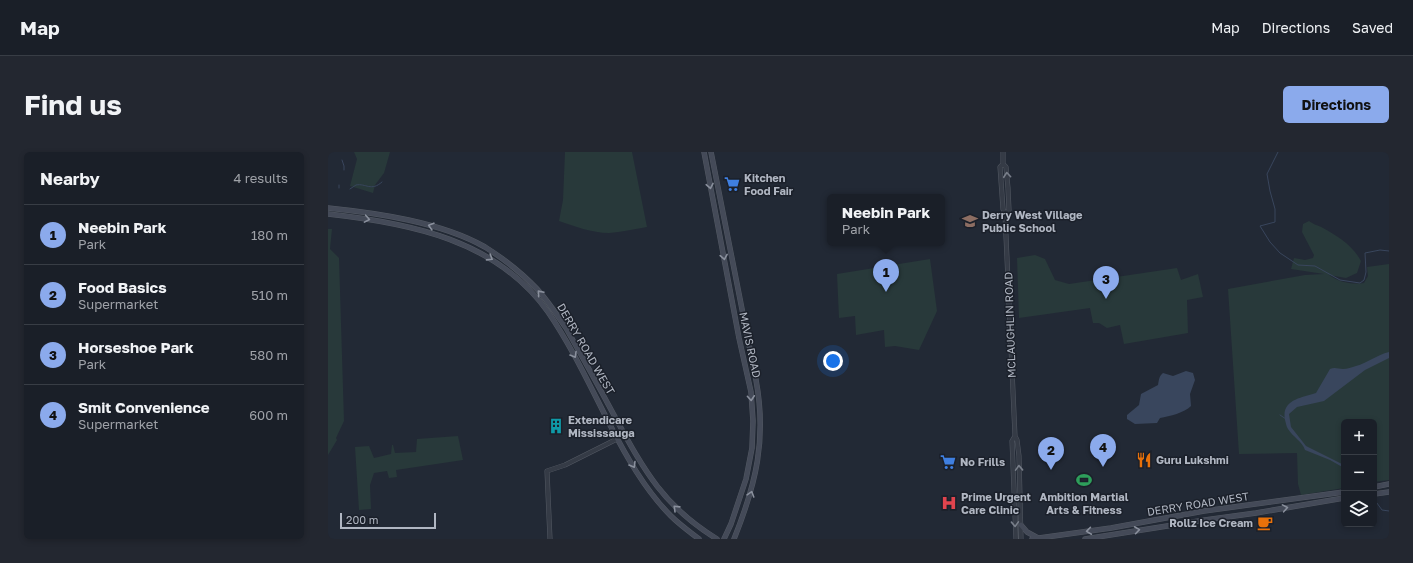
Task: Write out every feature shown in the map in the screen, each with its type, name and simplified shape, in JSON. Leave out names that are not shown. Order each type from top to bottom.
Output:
[{"type":"main road","name":"MAVIS ROAD","points":[[704,152],[739,338],[751,392],[753,421],[752,448],[746,479],[742,495],[724,539]]},
{"type":"main road","name":"MAVIS ROAD","points":[[711,152],[756,380],[761,413],[757,470],[750,498],[734,539]]},
{"type":"main road","name":"DERRY ROAD WEST","points":[[328,208],[356,211],[418,223],[443,230],[484,247],[522,274],[538,290],[566,328],[642,465],[654,483],[667,500],[683,515],[717,539]]},
{"type":"main road","name":"DERRY ROAD WEST","points":[[328,214],[415,228],[439,235],[481,253],[496,262],[517,279],[538,300],[561,332],[636,470],[660,504],[682,527],[699,539]]},
{"type":"main road","points":[[1377,486],[1389,484]]},
{"type":"main road","name":"DERRY ROAD WEST","points":[[1032,539],[1111,528],[1204,511],[1341,492]]},
{"type":"main road","points":[[1377,494],[1389,492]]},
{"type":"main road","name":"DERRY ROAD WEST","points":[[1084,539],[1341,499]]},
{"type":"main road","points":[[1021,525],[1028,533],[1038,538]]},
{"type":"street","name":"MCLAUGHLIN ROAD","points":[[1003,152],[1003,164],[1000,167],[1003,209],[1005,214],[1015,436],[1018,440],[1021,539]]},
{"type":"street","name":"MCLAUGHLIN ROAD","points":[[1015,436],[1012,441],[1016,539]]},
{"type":"street","points":[[550,539],[547,471],[564,465],[618,438]]},
{"type":"shaded area","points":[[354,152],[390,152],[384,173],[375,185],[373,193],[350,186],[357,159]]},
{"type":"shaded area","points":[[565,152],[632,152],[647,227],[614,233],[603,233],[583,229],[559,221],[563,200]]},
{"type":"shaded area","points":[[1309,221],[1329,231],[1345,242],[1358,256],[1361,261],[1357,273],[1346,278],[1329,275],[1341,281],[1359,284],[1364,283],[1368,276],[1367,267],[1389,264],[1389,480],[1377,482],[1377,419],[1341,419],[1341,488],[1301,495],[1298,484],[1297,453],[1239,454],[1228,289],[1305,275],[1324,274],[1291,269],[1294,258],[1305,260],[1313,258],[1314,255],[1302,232],[1303,224]]},
{"type":"shaded area","points":[[328,229],[332,229],[330,249],[339,258],[344,421],[336,438],[337,440],[328,455]]},
{"type":"shaded area","points":[[1035,255],[1045,259],[1055,280],[1069,284],[1177,268],[1181,280],[1198,274],[1203,297],[1187,300],[1188,333],[1124,344],[1120,325],[1107,328],[1099,323],[1093,323],[1090,308],[1019,318],[1017,258]]},
{"type":"shaded area","points":[[930,259],[937,311],[919,350],[895,346],[885,347],[884,330],[856,335],[855,316],[839,318],[837,274]]},
{"type":"shaded area","points":[[458,436],[463,460],[396,470],[397,477],[389,478],[387,471],[374,473],[370,485],[371,509],[359,510],[355,447],[369,446],[374,458],[391,454],[392,445],[395,453],[416,452],[417,439]]},
{"type":"water","points":[[1389,352],[1389,358],[1365,370],[1324,401],[1297,407],[1289,414],[1291,427],[1306,446],[1341,464],[1341,466],[1305,450],[1302,444],[1286,426],[1285,413],[1289,404],[1294,400],[1316,393],[1330,369],[1350,368],[1360,365]]},
{"type":"water","points":[[1186,371],[1193,373],[1195,380],[1190,394],[1191,406],[1185,411],[1160,418],[1157,423],[1135,424],[1127,419],[1127,415],[1139,405],[1141,394],[1158,385],[1160,377],[1163,373],[1173,376]]},
{"type":"waterway","points":[[1278,152],[1267,174],[1275,209],[1275,222],[1260,226],[1270,242],[1280,253],[1298,265],[1315,266],[1340,280],[1360,283],[1364,280],[1366,272],[1365,253],[1380,250],[1389,251]]},
{"type":"waterway","points":[[342,160],[344,170]]},
{"type":"waterway","points":[[350,189],[356,185],[372,187],[382,182]]},
{"type":"waterway","points":[[1280,415],[1286,419]]},
{"type":"waterway","points":[[1377,503],[1382,510],[1389,511]]},
{"type":"place","name":"Kitchen Food Fair","points":[[732,184]]},
{"type":"place","name":"Derry West Village Public School","points":[[970,221]]},
{"type":"place","name":"Neebin Park","points":[[886,292]]},
{"type":"place","name":"Horseshoe Park","points":[[1106,299]]},
{"type":"place","name":"Extendicare Mississauga","points":[[556,426]]},
{"type":"place","name":"Guru Lukshmi","points":[[1144,460]]},
{"type":"place","name":"No Frills","points":[[948,462]]},
{"type":"place","name":"Smit Convenience","points":[[1103,467]]},
{"type":"place","name":"Food Basics","points":[[1051,470]]},
{"type":"place","name":"Ambition Martial Arts & Fitness","points":[[1084,480]]},
{"type":"place","name":"Prime Urgent Care Clinic","points":[[949,503]]},
{"type":"place","name":"Rollz Ice Cream","points":[[1265,523]]}]
